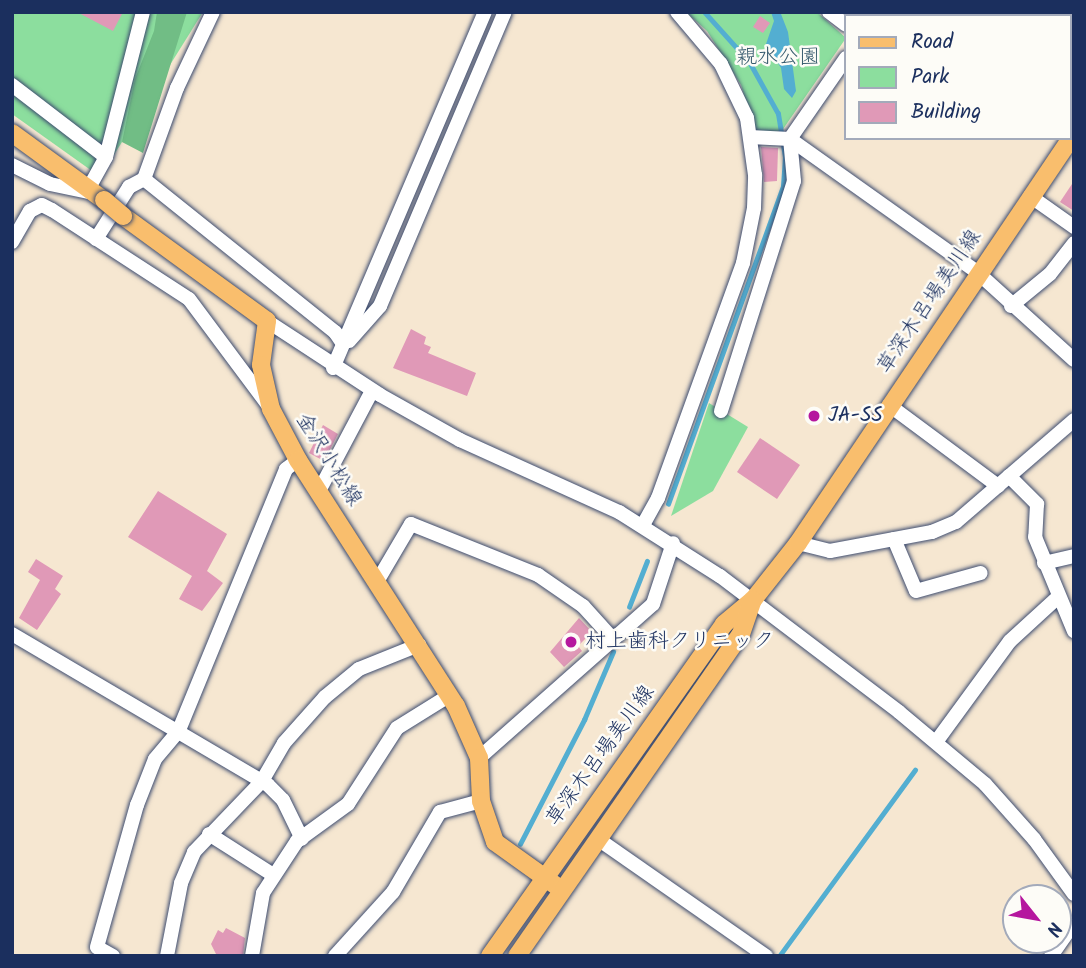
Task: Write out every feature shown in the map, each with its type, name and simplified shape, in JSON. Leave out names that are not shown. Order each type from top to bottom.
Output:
[{"type":"main road","points":[[12,133],[267,321]]},
{"type":"main road","name":"草深木呂場美川線","points":[[541,877],[724,624],[753,600],[798,543],[977,272],[1070,140]]},
{"type":"main road","name":"金沢小松線","points":[[267,321],[261,365],[271,409],[298,460],[450,695],[480,758],[481,801],[495,842],[562,890]]},
{"type":"main road","name":"草深木呂場美川線","points":[[562,890],[741,634],[753,600]]},
{"type":"main road","points":[[490,956],[541,877]]},
{"type":"main road","points":[[517,956],[562,890]]},
{"type":"street","points":[[12,165],[50,184],[96,194],[143,12]]},
{"type":"street","points":[[96,239],[129,187],[144,179],[177,88],[214,12]]},
{"type":"street","points":[[333,368],[485,12]]},
{"type":"street","points":[[343,347],[380,306],[506,12]]},
{"type":"street","points":[[643,525],[658,498],[743,263],[754,208],[751,137],[736,90],[722,64],[677,12]]},
{"type":"street","points":[[829,12],[844,23]]},
{"type":"street","points":[[721,411],[794,181],[790,139],[844,61]]},
{"type":"street","points":[[12,85],[47,116],[106,157]]},
{"type":"street","points":[[751,137],[790,139],[977,272],[1011,306],[1074,360]]},
{"type":"street","points":[[144,179],[335,332],[343,347]]},
{"type":"street","points":[[1030,196],[1074,226]]},
{"type":"street","points":[[12,242],[30,211],[42,205],[96,239],[189,299],[271,409]]},
{"type":"street","points":[[1011,306],[1050,274],[1074,243]]},
{"type":"street","points":[[267,321],[333,368],[460,440],[643,525],[673,543],[753,600],[936,742],[1006,806],[1074,894]]},
{"type":"street","points":[[319,491],[372,391]]},
{"type":"street","points":[[889,405],[998,486]]},
{"type":"street","points":[[798,543],[830,551],[932,532],[956,522],[1074,420]]},
{"type":"street","points":[[113,956],[97,947],[137,805],[155,760],[178,730],[286,469],[298,460]]},
{"type":"street","points":[[1009,475],[1037,504],[1035,537],[1074,631]]},
{"type":"street","points":[[378,580],[411,524],[538,575],[583,606],[612,638]]},
{"type":"street","points":[[894,539],[915,591],[981,573]]},
{"type":"street","points":[[480,758],[653,604],[673,543]]},
{"type":"street","points":[[1044,563],[1074,556]]},
{"type":"street","points":[[936,742],[1010,641],[1058,597]]},
{"type":"street","points":[[12,635],[261,781],[283,800],[302,839]]},
{"type":"street","points":[[167,956],[181,883],[194,852],[261,781],[285,743],[325,697],[359,669],[419,645]]},
{"type":"street","points":[[252,956],[259,909],[273,875],[302,839],[348,804],[397,728],[450,695]]},
{"type":"street","points":[[335,956],[393,892],[440,813],[481,801]]},
{"type":"street","points":[[209,834],[273,875]]},
{"type":"street","points":[[597,839],[765,956]]},
{"type":"street","points":[[1051,956],[1074,923]]},
{"type":"green space","points":[[12,12],[203,12],[112,158],[92,171],[12,114]]},
{"type":"green space","points":[[157,12],[187,12],[143,153],[122,142],[135,79],[154,31]]},
{"type":"green space","name":"親水公園","points":[[686,12],[817,12],[844,36],[844,41],[781,132],[755,131],[741,85],[707,31]]},
{"type":"green space","points":[[709,403],[748,427],[713,491],[671,516]]},
{"type":"water","points":[[771,12],[781,14],[788,32],[796,91],[792,98],[784,89],[781,68],[766,44],[774,21]]},
{"type":"building","points":[[77,12],[123,12],[113,31]]},
{"type":"building","points":[[760,16],[770,23],[763,33],[753,27]]},
{"type":"building","points":[[761,147],[778,148],[777,181],[764,182]]},
{"type":"building","points":[[1074,181],[1074,211],[1060,202]]},
{"type":"building","points":[[411,329],[426,337],[424,344],[431,347],[428,353],[476,373],[467,396],[393,368]]},
{"type":"building","points":[[323,425],[338,434],[324,461],[309,453]]},
{"type":"building","points":[[760,438],[800,465],[777,499],[737,472]]},
{"type":"building","points":[[158,491],[227,534],[207,571],[223,583],[202,611],[179,599],[192,576],[128,537]]},
{"type":"building","points":[[36,559],[63,576],[55,589],[61,594],[37,630],[19,618],[40,580],[28,572]]},
{"type":"building","name":"村上歯科クリニック","points":[[579,618],[592,632],[578,646],[582,651],[564,667],[550,652]]},
{"type":"building","points":[[226,928],[245,938],[243,956],[217,956],[211,944],[218,930],[223,933]]},
{"type":"waterway","points":[[668,504],[783,186],[785,157],[778,114],[749,62],[704,12]]},
{"type":"waterway","points":[[629,607],[647,561]]},
{"type":"waterway","points":[[520,844],[584,720],[613,652]]},
{"type":"waterway","points":[[780,955],[915,770]]},
{"type":"place","name":"JA-SS","points":[[814,416]]},
{"type":"place","name":"村上歯科クリニック","points":[[571,642]]}]
